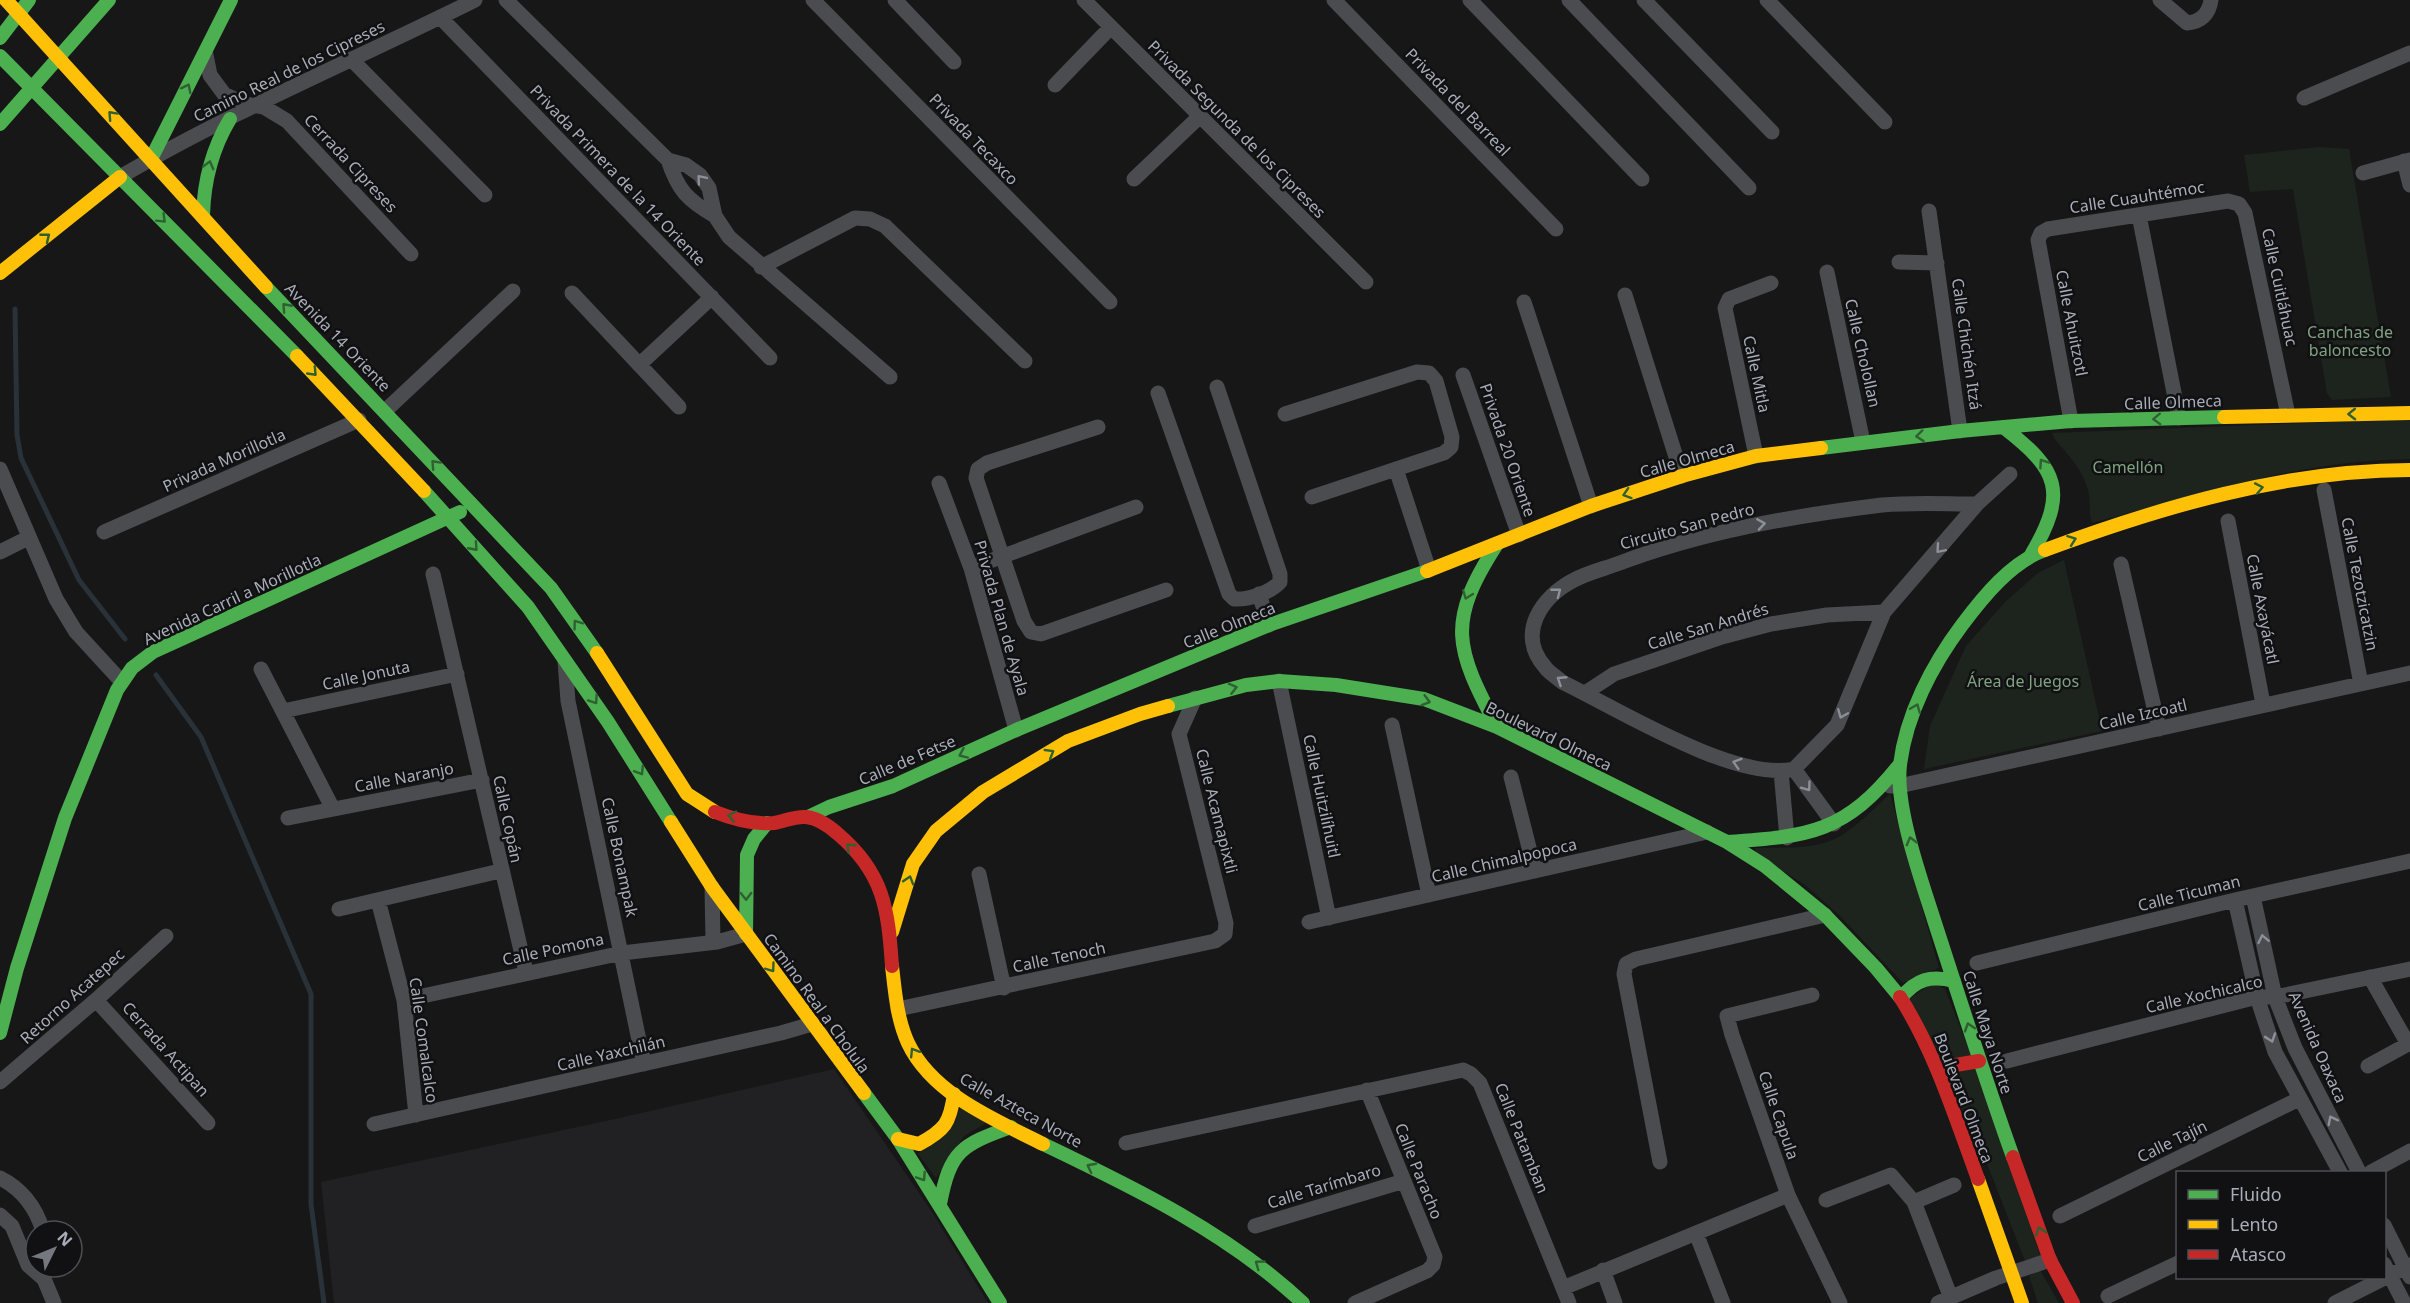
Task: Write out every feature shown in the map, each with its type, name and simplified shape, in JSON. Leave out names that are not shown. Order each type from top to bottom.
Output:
[{"type":"main road","name":"Avenida 14 Oriente","points":[[6,0],[303,327],[551,588],[591,643],[679,783],[701,807],[767,823]]},
{"type":"main road","points":[[0,38],[29,0]]},
{"type":"main road","points":[[0,124],[109,0]]},
{"type":"main road","points":[[151,159],[231,0]]},
{"type":"main road","points":[[0,56],[359,420],[528,608],[565,658]]},
{"type":"main road","points":[[203,215],[208,165],[221,133],[230,119]]},
{"type":"main road","points":[[0,273],[120,177]]},
{"type":"main road","points":[[285,343],[303,327]]},
{"type":"main road","name":"Calle Olmeca","points":[[1016,730],[1269,625],[1429,570],[1591,506],[1682,476],[1756,456],[1960,431],[2071,421],[2410,412]]},
{"type":"main road","points":[[1726,842],[1787,838],[1807,834],[1834,824],[1892,786],[1910,722],[1924,686],[1949,642],[1982,601],[2031,555],[2044,535],[2052,516],[2054,485],[2046,466],[2041,458],[2003,427]]},
{"type":"main road","points":[[2031,555],[2110,526],[2222,495],[2320,476],[2410,470]]},
{"type":"main road","name":"Avenida Carril a Morillotla","points":[[0,1033],[17,968],[64,818],[121,681],[137,663],[153,652],[475,506]]},
{"type":"main road","points":[[1497,544],[1482,565],[1466,597],[1461,617],[1460,638],[1465,663],[1497,727]]},
{"type":"main road","name":"Camino Real a Cholula","points":[[565,658],[609,722],[712,886],[897,1139],[940,1204],[1000,1303]]},
{"type":"main road","name":"Boulevard Olmeca","points":[[891,936],[914,864],[936,831],[983,792],[1068,741],[1140,714],[1195,698],[1246,685],[1279,681],[1336,685],[1424,699],[1497,727],[1726,842],[1765,866],[1825,915],[1901,998],[1925,1038],[1938,1068],[2022,1303]]},
{"type":"main road","name":"Calle de Fetse","points":[[810,816],[829,807],[893,786],[1016,730]]},
{"type":"main road","name":"Calle Maya Norte","points":[[1892,786],[1979,1061],[2050,1260],[2073,1303]]},
{"type":"main road","points":[[746,934],[747,855],[754,839],[767,823],[810,816]]},
{"type":"main road","name":"Calle Azteca Norte","points":[[810,816],[826,824],[872,871],[882,894],[891,936],[902,1029],[915,1055],[930,1073],[954,1094],[1011,1127],[1221,1236],[1271,1273],[1303,1303]]},
{"type":"main road","points":[[1901,998],[1908,988],[1924,979],[1942,977],[1954,981]]},
{"type":"main road","points":[[1938,1068],[1979,1061]]},
{"type":"main road","points":[[897,1139],[919,1144],[938,1134],[951,1117],[954,1094]]},
{"type":"main road","points":[[940,1204],[947,1172],[957,1155],[972,1142],[1011,1127]]},
{"type":"street","name":"Camino Real de los Cipreses","points":[[120,177],[230,119],[475,0]]},
{"type":"street","points":[[506,0],[668,160],[683,194],[715,216]]},
{"type":"street","name":"Privada Tecaxco","points":[[813,0],[1110,302]]},
{"type":"street","points":[[895,0],[954,62]]},
{"type":"street","name":"Privada Segunda de los Cipreses","points":[[1084,0],[1366,282]]},
{"type":"street","points":[[1470,0],[1642,179]]},
{"type":"street","points":[[1569,0],[1749,188]]},
{"type":"street","points":[[1644,0],[1772,132]]},
{"type":"street","points":[[1767,0],[1885,122]]},
{"type":"street","points":[[2160,0],[2187,23],[2197,22],[2204,16],[2210,8],[2211,0]]},
{"type":"street","name":"Privada del Barreal","points":[[1337,1],[1556,229]]},
{"type":"street","name":"Privada Primera de la 14 Oriente","points":[[440,17],[770,358]]},
{"type":"street","points":[[1055,85],[1111,27]]},
{"type":"street","name":"Cerrada Cipreses","points":[[206,52],[206,64],[216,85],[234,100],[269,110],[287,121],[411,254]]},
{"type":"street","points":[[2304,98],[2410,53]]},
{"type":"street","points":[[351,59],[485,195]]},
{"type":"street","points":[[1134,179],[1199,117]]},
{"type":"street","points":[[668,160],[686,165],[700,175],[709,188],[715,216],[729,237],[890,377]]},
{"type":"street","points":[[2363,172],[2407,160],[2410,185]]},
{"type":"street","name":"Calle Cuauhtémoc","points":[[2041,233],[2048,229],[2228,201],[2239,204]]},
{"type":"street","name":"Calle Cuitláhuac","points":[[2239,204],[2245,213],[2288,415]]},
{"type":"street","name":"Calle Chichén Itzá","points":[[1929,211],[1960,431]]},
{"type":"street","points":[[2139,215],[2179,418]]},
{"type":"street","points":[[761,267],[855,218],[870,219],[885,226],[1025,361]]},
{"type":"street","name":"Calle Ahuitzotl","points":[[2041,233],[2038,240],[2071,421]]},
{"type":"street","points":[[1899,262],[1937,262]]},
{"type":"street","name":"Calle Cholollan","points":[[1827,272],[1863,442]]},
{"type":"street","name":"Calle Mitla","points":[[1756,456],[1725,308],[1729,299],[1771,283]]},
{"type":"street","points":[[385,411],[513,291]]},
{"type":"street","points":[[572,293],[680,407]]},
{"type":"street","points":[[1625,296],[1682,476]]},
{"type":"street","points":[[639,364],[712,297]]},
{"type":"street","points":[[1524,302],[1591,506]]},
{"type":"street","points":[[1285,414],[1418,372],[1429,373],[1436,381],[1452,437],[1451,447],[1444,453],[1312,498]]},
{"type":"street","name":"Privada 20 Oriente","points":[[1463,375],[1519,536]]},
{"type":"street","points":[[1158,393],[1229,594],[1234,599],[1242,600],[1274,588],[1280,582],[1280,574],[1217,387]]},
{"type":"street","name":"Privada Morillotla","points":[[104,532],[359,420]]},
{"type":"street","points":[[1098,427],[987,463],[978,469],[976,478],[1024,621],[1031,632],[1041,634],[1166,590]]},
{"type":"street","points":[[0,469],[56,599],[71,624],[121,681]]},
{"type":"street","points":[[1396,469],[1429,570]]},
{"type":"street","points":[[1787,838],[1788,770],[1837,725],[1884,612],[1977,504],[2010,474]]},
{"type":"street","name":"Privada Plan de Ayala","points":[[939,483],[971,568],[1016,730]]},
{"type":"street","name":"Calle Tezotzicatzin","points":[[2324,490],[2361,684]]},
{"type":"street","name":"Circuito San Pedro","points":[[1788,770],[1764,770],[1738,764],[1695,749],[1562,682],[1545,668],[1536,654],[1531,641],[1533,621],[1547,600],[1574,580],[1651,551],[1739,528],[1884,505],[1977,504]]},
{"type":"street","points":[[971,568],[1136,507]]},
{"type":"street","name":"Calle Axayácatl","points":[[2228,521],[2263,704]]},
{"type":"street","points":[[0,552],[28,538]]},
{"type":"street","points":[[2121,564],[2159,729]]},
{"type":"street","name":"Calle Copán","points":[[433,574],[482,780],[500,871],[526,972]]},
{"type":"street","points":[[1258,594],[1269,625]]},
{"type":"street","name":"Calle San Andrés","points":[[1585,693],[1614,674],[1722,637],[1771,624],[1827,615],[1884,612]]},
{"type":"street","name":"Calle Bonampak","points":[[565,658],[568,701],[644,1064]]},
{"type":"street","points":[[261,669],[333,809]]},
{"type":"street","name":"Calle Izcoatl","points":[[1892,786],[2410,673]]},
{"type":"street","name":"Calle Jonuta","points":[[283,711],[457,674]]},
{"type":"street","name":"Calle Huitzilíhuitl","points":[[1279,681],[1329,918]]},
{"type":"street","name":"Calle Acamapixtli","points":[[1195,698],[1179,734],[1226,923],[1225,934]]},
{"type":"street","points":[[1392,725],[1429,895]]},
{"type":"street","points":[[1788,770],[1834,824]]},
{"type":"street","points":[[1510,777],[1535,871]]},
{"type":"street","name":"Calle Naranjo","points":[[288,818],[482,780]]},
{"type":"street","name":"Calle Chimalpopoca","points":[[1309,922],[1707,832]]},
{"type":"street","name":"Calle Ticuman","points":[[1977,963],[2235,900],[2410,861]]},
{"type":"street","points":[[339,909],[500,871]]},
{"type":"street","points":[[979,874],[1004,988]]},
{"type":"street","points":[[712,886],[713,942]]},
{"type":"street","name":"Avenida Oaxaca","points":[[2253,896],[2275,997],[2295,1048],[2358,1171]]},
{"type":"street","name":"Calle Comalcalco","points":[[378,900],[404,1000],[416,1115]]},
{"type":"street","points":[[2235,900],[2257,997],[2275,1052],[2339,1171]]},
{"type":"street","points":[[1660,1162],[1624,974],[1626,964],[1636,959],[1825,915]]},
{"type":"street","name":"Calle Pomona","points":[[404,1000],[622,953],[713,942],[746,934]]},
{"type":"street","name":"Calle Tenoch","points":[[898,1009],[1215,941],[1225,934]]},
{"type":"street","name":"Retorno Acatepec","points":[[0,1082],[96,1000],[166,936]]},
{"type":"street","name":"Calle Xochicalco","points":[[2007,1061],[2257,997],[2275,997],[2410,969]]},
{"type":"street","points":[[2368,1066],[2409,1044],[2370,977]]},
{"type":"street","name":"Calle Capula","points":[[1812,995],[1727,1016],[1788,1195],[1840,1303]]},
{"type":"street","name":"Cerrada Actipan","points":[[96,1000],[208,1123]]},
{"type":"street","name":"Calle Yaxchilán","points":[[374,1124],[812,1024]]},
{"type":"street","name":"Calle Patamban","points":[[1126,1143],[1463,1070],[1480,1083],[1569,1303]]},
{"type":"street","name":"Calle Paracho","points":[[1355,1303],[1427,1270],[1433,1265],[1435,1257],[1367,1090]]},
{"type":"street","name":"Calle Tajín","points":[[2060,1216],[2299,1099]]},
{"type":"street","points":[[2375,1171],[2410,1151]]},
{"type":"street","points":[[1826,1200],[1891,1175],[1914,1202],[1944,1300],[1996,1278],[2050,1260]]},
{"type":"street","points":[[0,1178],[10,1183],[28,1201],[39,1219]]},
{"type":"street","name":"Calle Tarímbaro","points":[[1255,1226],[1404,1181]]},
{"type":"street","points":[[1914,1202],[1954,1185]]},
{"type":"street","points":[[1563,1288],[1788,1195]]},
{"type":"street","points":[[0,1215],[12,1226],[24,1255]]},
{"type":"street","points":[[2386,1227],[2408,1270],[2387,1270],[2403,1303]]},
{"type":"street","points":[[1696,1233],[1723,1303]]},
{"type":"street","points":[[2108,1296],[2176,1264]]},
{"type":"street","points":[[1603,1270],[1615,1303]]},
{"type":"street","points":[[47,1279],[54,1303]]},
{"type":"street","points":[[2335,1303],[2373,1279]]},
{"type":"shaded area","points":[[834,1069],[932,1212],[988,1303],[334,1303],[321,1182]]},
{"type":"green space","name":"Canchas de baloncesto","points":[[2320,147],[2349,149],[2391,397],[2332,400],[2327,393],[2293,189],[2250,192],[2244,155]]},
{"type":"green space","name":"Camellón","points":[[2410,419],[2410,459],[2329,465],[2289,472],[2092,523],[2086,482],[2052,433]]},
{"type":"green space","name":"Área de Juegos","points":[[2064,560],[2102,731],[1924,769],[1930,726],[1966,646],[2005,602],[2038,573]]},
{"type":"green space","points":[[1890,794],[1939,968],[1903,983],[1840,916],[1804,884],[1756,855],[1755,848],[1816,845],[1835,839],[1857,824]]},
{"type":"green space","points":[[1932,983],[1945,989],[1969,1049],[2041,1258],[2027,1266],[1982,1151],[1909,999]]},
{"type":"green space","points":[[962,1106],[988,1122],[964,1136],[936,1178],[918,1154]]},
{"type":"green space","points":[[2040,1270],[2059,1303],[2038,1303],[2029,1276]]},
{"type":"waterway","points":[[15,309],[17,435],[21,458],[79,580],[125,639]]},
{"type":"waterway","points":[[156,675],[201,737],[311,994],[311,1204],[324,1303]]},
{"type":"traffic: fast","points":[[0,38],[29,0]]},
{"type":"traffic: fast","points":[[0,124],[109,0]]},
{"type":"traffic: fast","points":[[151,159],[231,0]]},
{"type":"traffic: fast","points":[[0,56],[297,356]]},
{"type":"traffic: fast","points":[[203,215],[210,165],[218,142],[230,119]]},
{"type":"traffic: fast","points":[[266,287],[551,588],[597,653]]},
{"type":"traffic: fast","points":[[1821,448],[1960,431],[2071,421],[2224,417]]},
{"type":"traffic: fast","points":[[2003,427],[2036,456],[2052,484],[2053,498],[2050,514],[2031,555]]},
{"type":"traffic: fast","points":[[424,491],[528,607],[608,722],[671,822]]},
{"type":"traffic: fast","points":[[0,1033],[17,968],[65,818],[117,690],[132,668],[153,652],[460,512]]},
{"type":"traffic: fast","points":[[1497,544],[1470,595],[1462,635],[1465,655],[1472,676],[1497,727]]},
{"type":"traffic: fast","points":[[2013,1157],[1916,864],[1905,822],[1899,782],[1903,746],[1914,709],[1940,657],[1979,603],[1999,582],[2021,563],[2045,550]]},
{"type":"traffic: fast","points":[[810,816],[829,807],[893,786],[1016,730],[1269,625],[1427,571]]},
{"type":"traffic: fast","points":[[1168,706],[1246,685],[1279,681],[1336,685],[1424,699],[1497,727],[1727,842],[1765,866],[1825,915],[1876,968],[1900,997]]},
{"type":"traffic: fast","points":[[1727,842],[1782,837],[1824,827],[1862,804],[1900,764]]},
{"type":"traffic: fast","points":[[746,934],[747,855],[754,839],[767,823]]},
{"type":"traffic: fast","points":[[1901,998],[1912,986],[1924,980],[1938,978],[1954,981]]},
{"type":"traffic: fast","points":[[864,1093],[898,1139],[1000,1303]]},
{"type":"traffic: fast","points":[[940,1204],[948,1172],[960,1152],[980,1139],[1011,1127]]},
{"type":"traffic: fast","points":[[1043,1144],[1146,1195],[1212,1234],[1244,1255],[1303,1303]]},
{"type":"traffic: slow","points":[[6,0],[266,287]]},
{"type":"traffic: slow","points":[[0,273],[120,177]]},
{"type":"traffic: slow","points":[[297,356],[424,491]]},
{"type":"traffic: slow","points":[[2224,417],[2410,413]]},
{"type":"traffic: slow","points":[[1427,571],[1591,506],[1682,476],[1756,456],[1821,448]]},
{"type":"traffic: slow","points":[[2045,550],[2134,519],[2224,494],[2317,476],[2410,470]]},
{"type":"traffic: slow","points":[[597,653],[687,794],[715,812]]},
{"type":"traffic: slow","points":[[892,932],[913,864],[936,831],[983,792],[1068,741],[1168,706]]},
{"type":"traffic: slow","points":[[671,822],[712,887],[864,1093]]},
{"type":"traffic: slow","points":[[892,966],[901,1024],[908,1043],[932,1077],[966,1104],[1043,1144]]},
{"type":"traffic: slow","points":[[898,1139],[919,1144],[940,1130],[951,1112],[954,1094]]},
{"type":"traffic: slow","points":[[1978,1179],[2022,1303]]},
{"type":"traffic: jam","points":[[715,812],[759,823],[774,823],[806,817],[823,823],[838,834],[865,863],[881,893],[888,927],[892,966]]},
{"type":"traffic: jam","points":[[1900,997],[1934,1063],[1978,1179]]},
{"type":"traffic: jam","points":[[1938,1068],[1979,1061]]},
{"type":"traffic: jam","points":[[2013,1157],[2050,1260],[2073,1303]]}]
